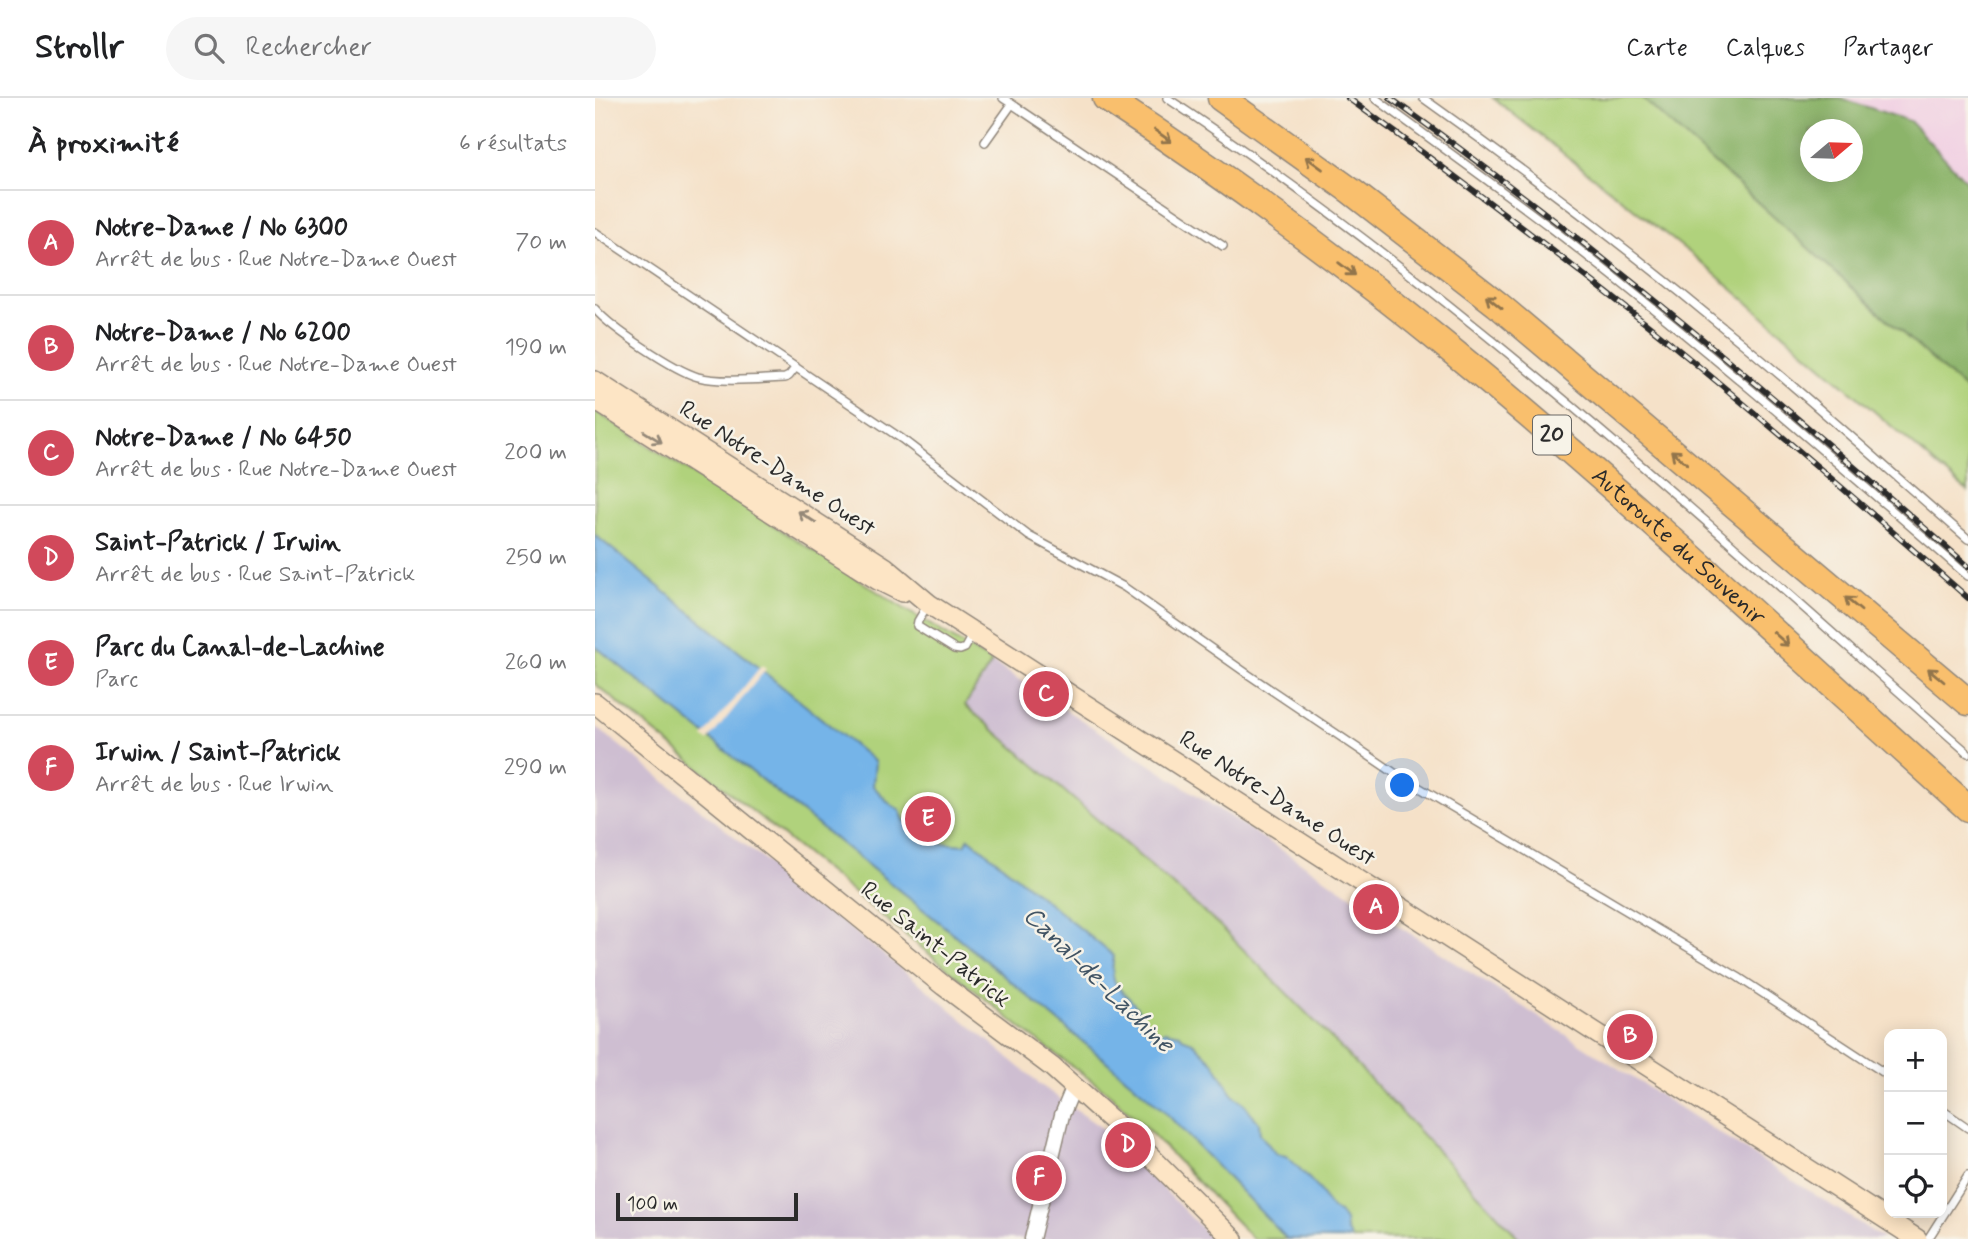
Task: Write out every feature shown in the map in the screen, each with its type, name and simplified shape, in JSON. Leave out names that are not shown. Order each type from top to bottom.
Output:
[{"type":"highway","name":"Autoroute du Souvenir","points":[[1106,98],[1278,217],[1460,358],[1619,492],[1968,808]]},
{"type":"highway","points":[[1221,98],[1362,199],[1488,296],[1968,702]]},
{"type":"main road","name":"Rue Notre-Dame Ouest","points":[[595,381],[885,567],[929,604],[1917,1239]]},
{"type":"main road","name":"Rue Notre-Dame Ouest","points":[[595,400],[878,580],[929,604]]},
{"type":"main road","name":"Rue Saint-Patrick","points":[[595,703],[944,986],[1074,1086],[1145,1150],[1233,1239]]},
{"type":"street","points":[[1033,1239],[1062,1115],[1074,1086]]},
{"type":"lane","points":[[1003,98],[1223,246]]},
{"type":"lane","points":[[1167,98],[1343,223],[1464,315],[1644,468],[1968,753]]},
{"type":"lane","points":[[1375,98],[1530,212],[1614,278],[1792,423],[1968,576]]},
{"type":"lane","points":[[1423,98],[1511,162],[1724,328],[1968,539]]},
{"type":"lane","points":[[985,142],[1013,104]]},
{"type":"lane","points":[[595,232],[902,439],[1029,536],[1123,587],[1249,676],[1394,772],[1738,977],[1884,1073]]},
{"type":"lane","points":[[595,309],[621,332],[674,366],[698,377],[785,378],[796,367]]},
{"type":"lane","points":[[1947,1113],[1968,1128]]},
{"type":"lane","points":[[1928,1239],[1968,1176]]},
{"type":"shaded area","points":[[1840,98],[1968,98],[1968,183],[1910,121]]},
{"type":"shaded area","points":[[992,662],[1884,1239],[1520,1239],[1339,1046],[1220,926],[965,705]]},
{"type":"shaded area","points":[[595,726],[918,982],[1046,1089],[1109,1133],[1212,1239],[595,1239]]},
{"type":"green space","points":[[1493,98],[1642,98],[1968,392],[1968,492],[1695,257]]},
{"type":"green space","points":[[1642,98],[1840,98],[1910,121],[1968,183],[1968,392]]},
{"type":"green space","points":[[595,411],[992,662],[965,705],[1220,926],[1339,1046],[1520,1239],[1253,1239],[1151,1133],[1107,1092],[1026,1032],[595,684]]},
{"type":"water","name":"Canal-de-Lachine","points":[[595,535],[875,762],[873,786],[900,811],[909,825],[919,826],[941,843],[965,845],[969,838],[1114,956],[1112,968],[1115,983],[1134,1003],[1143,1025],[1160,1034],[1164,1031],[1180,1034],[1182,1038],[1193,1042],[1214,1063],[1233,1095],[1259,1123],[1260,1134],[1276,1154],[1286,1156],[1320,1190],[1332,1209],[1339,1212],[1345,1221],[1351,1239],[1287,1239],[1163,1110],[1131,1082],[956,936],[595,646]]},
{"type":"pier","points":[[762,665],[766,669],[708,741],[703,737]]},
{"type":"railway","points":[[1348,98],[1510,218],[1669,342],[1968,598]]},
{"type":"railway","points":[[1390,98],[1539,209],[1685,325],[1968,566]]},
{"type":"place","name":"Notre-Dame / No 6450","points":[[1046,694]]},
{"type":"place","name":"Parc du Canal-de-Lachine","points":[[928,819]]},
{"type":"place","name":"Notre-Dame / No 6300","points":[[1376,907]]},
{"type":"place","name":"Notre-Dame / No 6200","points":[[1630,1037]]},
{"type":"place","name":"Saint-Patrick / Irwin","points":[[1128,1145]]},
{"type":"place","name":"Irwin / Saint-Patrick","points":[[1039,1178]]}]
